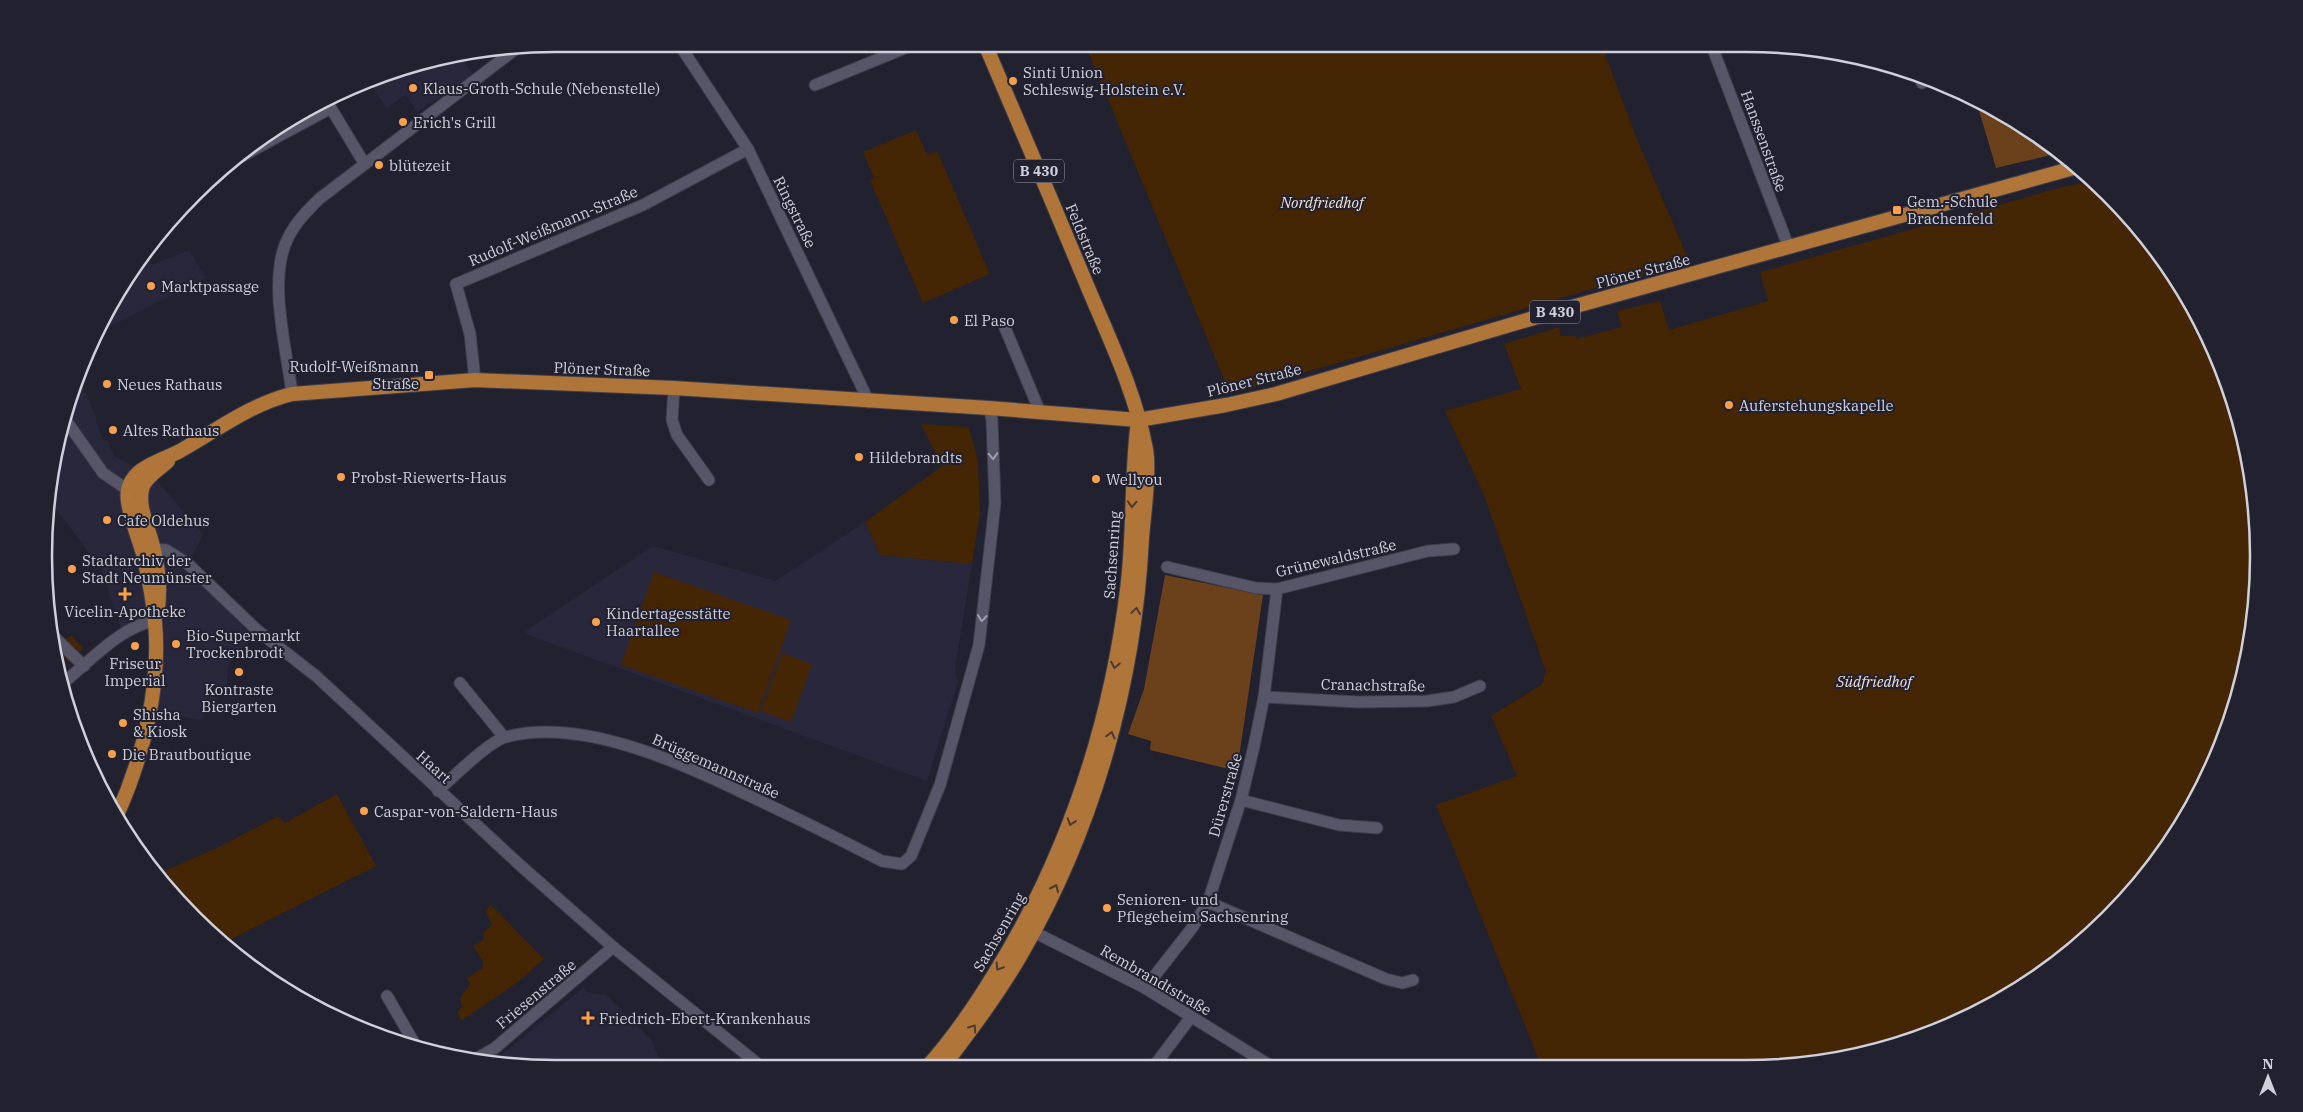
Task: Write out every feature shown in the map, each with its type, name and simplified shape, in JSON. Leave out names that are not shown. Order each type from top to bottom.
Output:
[{"type":"main road","name":"Feldstraße","points":[[988,52],[1130,387],[1138,420]]},
{"type":"main road","name":"Plöner Straße","points":[[139,472],[177,452],[249,409],[292,394],[474,380],[674,388],[869,402],[989,408],[1138,420],[1226,405],[1276,394],[1554,312],[2069,169]]},
{"type":"main road","name":"Sachsenring","points":[[948,1060],[986,1009],[1028,928],[1042,888],[1078,803],[1116,666],[1127,589],[1138,420]]},
{"type":"main road","name":"Plöner Straße","points":[[143,487],[147,480],[177,452]]},
{"type":"main road","points":[[120,808],[128,790],[149,711],[155,667],[155,621],[147,573],[138,536],[129,510],[128,490],[130,482],[139,472]]},
{"type":"main road","points":[[143,487],[144,511],[154,549],[160,597],[155,621]]},
{"type":"main road","points":[[128,490],[133,494],[144,511]]},
{"type":"main road","points":[[138,536],[146,545],[154,549]]},
{"type":"main road","name":"Sachsenring","points":[[933,1060],[945,1047],[1028,928]]},
{"type":"street","name":"Ringstraße","points":[[684,52],[748,149],[869,402]]},
{"type":"street","points":[[815,85],[895,52]]},
{"type":"street","name":"Hanssenstraße","points":[[1713,52],[1789,248]]},
{"type":"street","points":[[292,394],[278,298],[279,271],[288,238],[307,211],[364,163],[507,55]]},
{"type":"street","points":[[330,106],[364,163]]},
{"type":"street","name":"Rudolf-Weißmann-Straße","points":[[474,380],[470,334],[456,284],[643,205],[748,149]]},
{"type":"street","points":[[1003,323],[1040,412]]},
{"type":"street","points":[[674,388],[672,420],[677,435],[709,480]]},
{"type":"street","name":"Brüggemannstraße","points":[[438,791],[469,762],[504,737],[548,732],[594,737],[642,750],[695,770],[882,861],[902,864],[911,856],[940,785],[979,645],[994,503],[992,420],[989,408]]},
{"type":"street","points":[[70,426],[103,473],[128,490],[143,487]]},
{"type":"street","points":[[103,473],[117,477],[128,477],[139,472]]},
{"type":"street","name":"Haart","points":[[154,549],[166,550],[187,564],[257,630],[316,676],[438,791],[614,947],[754,1060]]},
{"type":"street","name":"Grünewaldstraße","points":[[1166,567],[1256,588],[1277,589],[1428,551],[1454,549]]},
{"type":"street","name":"Dürerstraße","points":[[1146,988],[1192,928],[1208,902],[1241,800],[1264,697],[1277,589]]},
{"type":"street","points":[[68,679],[123,634],[145,622],[155,621]]},
{"type":"street","points":[[60,643],[84,666]]},
{"type":"street","points":[[460,683],[504,737]]},
{"type":"street","name":"Cranachstraße","points":[[1264,697],[1358,702],[1427,702],[1454,697],[1480,686]]},
{"type":"street","points":[[1241,800],[1339,825],[1377,828]]},
{"type":"street","points":[[1208,902],[1386,979],[1402,983],[1413,980]]},
{"type":"street","name":"Rembrandtstraße","points":[[1028,928],[1146,988],[1261,1060]]},
{"type":"street","name":"Friesenstraße","points":[[484,1054],[495,1048],[614,947]]},
{"type":"street","points":[[387,996],[411,1038]]},
{"type":"street","points":[[1159,1060],[1191,1017]]},
{"type":"shaded area","name":"Klaus-Groth-Schule (Nebenstelle)","points":[[464,61],[473,75],[417,112],[406,95],[386,108],[373,87],[394,79]]},
{"type":"shaded area","points":[[1979,109],[2027,137],[2051,155],[1996,168]]},
{"type":"shaded area","name":"Marktpassage","points":[[189,250],[206,278],[107,328],[137,276],[149,259],[152,265]]},
{"type":"shaded area","points":[[82,386],[97,419],[95,420],[104,441],[107,440],[115,457],[152,475],[203,534],[186,569],[252,636],[241,653],[229,664],[226,689],[200,720],[157,711],[163,668],[164,614],[141,615],[121,629],[101,568],[55,508],[62,458]]},
{"type":"shaded area","points":[[865,522],[880,555],[972,564],[955,669],[958,682],[927,781],[523,633],[653,546],[775,581]]},
{"type":"shaded area","points":[[1165,575],[1263,595],[1237,771],[1150,750],[1151,741],[1128,734],[1144,689]]},
{"type":"shaded area","name":"Friedrich-Ebert-Krankenhaus","points":[[584,987],[589,993],[606,995],[651,1040],[660,1060],[556,1060],[500,1056]]},
{"type":"green space","name":"Nordfriedhof","points":[[1088,52],[1604,52],[1637,139],[1689,261],[1230,394]]},
{"type":"green space","points":[[916,130],[927,155],[937,151],[990,274],[923,303],[870,180],[874,178],[863,152]]},
{"type":"green space","name":"Südfriedhof","points":[[2085,183],[2126,224],[2166,276],[2199,333],[2212,363],[2224,394],[2241,458],[2246,490],[2250,556],[2246,622],[2241,654],[2224,718],[2199,779],[2183,808],[2166,836],[2126,888],[2079,935],[2027,975],[1970,1008],[1940,1021],[1909,1033],[1877,1042],[1813,1055],[1747,1060],[1539,1060],[1436,805],[1517,776],[1491,716],[1542,684],[1546,672],[1484,495],[1445,411],[1521,389],[1504,344],[1559,327],[1561,336],[1576,336],[1577,339],[1621,327],[1617,311],[1660,301],[1669,330],[1768,301],[1760,272],[2066,186]]},
{"type":"green space","points":[[921,424],[969,427],[978,462],[980,513],[972,564],[880,555],[865,522],[942,466]]},
{"type":"green space","points":[[654,572],[791,620],[758,713],[621,665]]},
{"type":"green space","points":[[71,635],[83,649],[79,653],[80,655],[69,663],[63,656],[60,644]]},
{"type":"green space","points":[[782,653],[812,664],[791,722],[761,711]]},
{"type":"green space","points":[[337,794],[376,866],[230,940],[200,912],[164,871],[221,846],[278,816],[285,823]]},
{"type":"green space","points":[[491,905],[544,959],[518,982],[461,1021],[457,1012],[462,1007],[460,998],[470,984],[467,978],[482,968],[483,962],[473,946],[484,939],[484,933],[492,924],[485,910]]},
{"type":"place","name":"Sinti Union Schleswig-Holstein e.V.","points":[[1013,81]]},
{"type":"place","name":"Klaus-Groth-Schule (Nebenstelle)","points":[[413,88]]},
{"type":"place","name":"Erich's Grill","points":[[403,122]]},
{"type":"place","name":"blütezeit","points":[[379,165]]},
{"type":"place","name":"Gem.-Schule Brachenfeld","points":[[1897,210]]},
{"type":"place","name":"Marktpassage","points":[[151,286]]},
{"type":"place","name":"El Paso","points":[[954,320]]},
{"type":"place","name":"Rudolf-Weißmann Straße","points":[[429,375]]},
{"type":"place","name":"Neues Rathaus","points":[[107,384]]},
{"type":"place","name":"Auferstehungskapelle","points":[[1729,405]]},
{"type":"place","name":"Altes Rathaus","points":[[113,430]]},
{"type":"place","name":"Hildebrandts","points":[[859,457]]},
{"type":"place","name":"Probst-Riewerts-Haus","points":[[341,477]]},
{"type":"place","name":"Wellyou","points":[[1096,479]]},
{"type":"place","name":"Cafe Oldehus","points":[[107,520]]},
{"type":"place","name":"Stadtarchiv der Stadt Neumünster","points":[[72,569]]},
{"type":"place","name":"Vicelin-Apotheke","points":[[125,594]]},
{"type":"place","name":"Kindertagesstätte Haartallee","points":[[596,622]]},
{"type":"place","name":"Bio-Supermarkt Trockenbrodt","points":[[176,644]]},
{"type":"place","name":"Friseur Imperial","points":[[135,646]]},
{"type":"place","name":"Kontraste Biergarten","points":[[239,672]]},
{"type":"place","name":"Shisha & Kiosk","points":[[123,723]]},
{"type":"place","name":"Die Brautboutique","points":[[112,754]]},
{"type":"place","name":"Caspar-von-Saldern-Haus","points":[[364,811]]},
{"type":"place","name":"Senioren- und Pflegeheim Sachsenring","points":[[1107,908]]},
{"type":"place","name":"Friedrich-Ebert-Krankenhaus","points":[[588,1018]]}]
